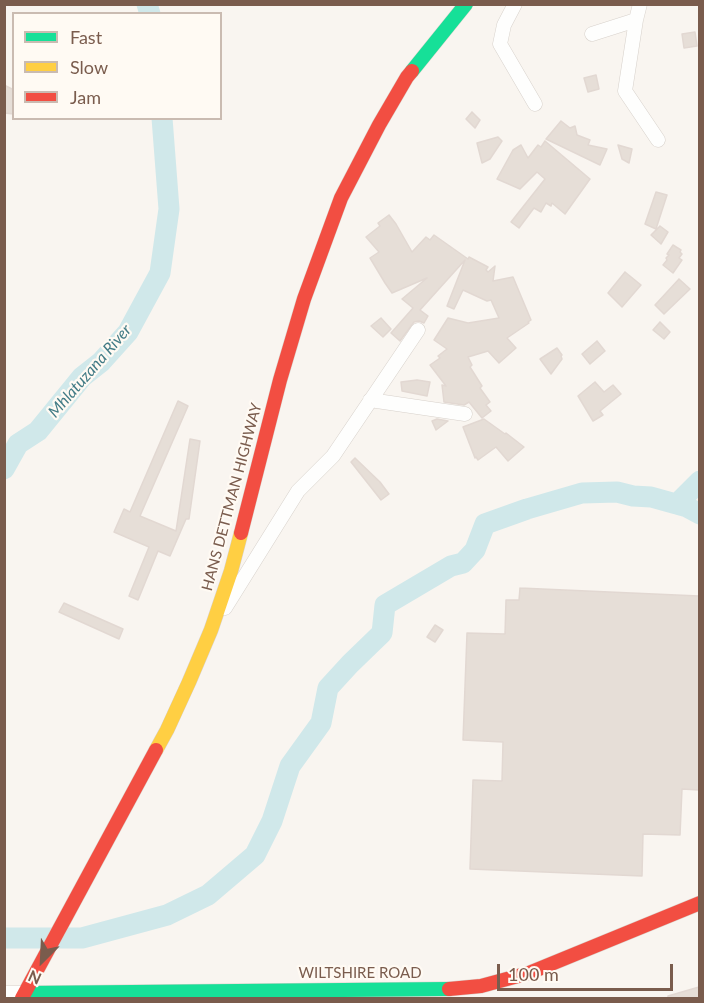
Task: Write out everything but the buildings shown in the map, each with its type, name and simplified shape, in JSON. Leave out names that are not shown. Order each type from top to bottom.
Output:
[{"type":"street","name":"HANS DETTMAN HIGHWAY","points":[[24,996],[167,730],[211,630],[233,561],[280,380],[304,299],[341,198],[407,77],[466,4]]},
{"type":"street","points":[[515,4],[504,25],[500,44],[535,104]]},
{"type":"street","points":[[640,4],[625,91],[658,140]]},
{"type":"street","points":[[592,34],[636,20]]},
{"type":"street","points":[[211,630],[298,491],[333,456],[418,330]]},
{"type":"street","points":[[370,400],[465,414]]},
{"type":"street","name":"WILTSHIRE ROAD","points":[[4,993],[24,996],[207,990],[481,986],[529,973],[699,903]]},
{"type":"waterway","name":"Mhlatuzana River","points":[[147,4],[149,12]]},
{"type":"waterway","name":"Mhlatuzana River","points":[[4,469],[18,444],[38,431],[82,377],[101,362],[128,332],[160,273],[169,209],[162,120]]},
{"type":"waterway","points":[[677,504],[700,481]]},
{"type":"waterway","name":"Mhlatuzana River","points":[[4,938],[82,938],[167,915],[208,895],[255,855],[272,821],[290,766],[321,723],[328,688],[382,633],[385,605],[451,566],[463,563],[475,550],[485,524],[582,493],[617,492],[651,497],[687,507],[700,514]]},
{"type":"traffic: fast","points":[[412,71],[466,4]]},
{"type":"traffic: fast","points":[[26,993],[449,989]]},
{"type":"traffic: slow","points":[[156,750],[211,630],[241,533]]},
{"type":"traffic: jam","points":[[241,533],[280,380],[304,299],[341,198],[379,125],[412,71]]},
{"type":"traffic: jam","points":[[22,998],[156,750]]},
{"type":"traffic: jam","points":[[449,989],[481,986],[529,973],[700,903]]}]
